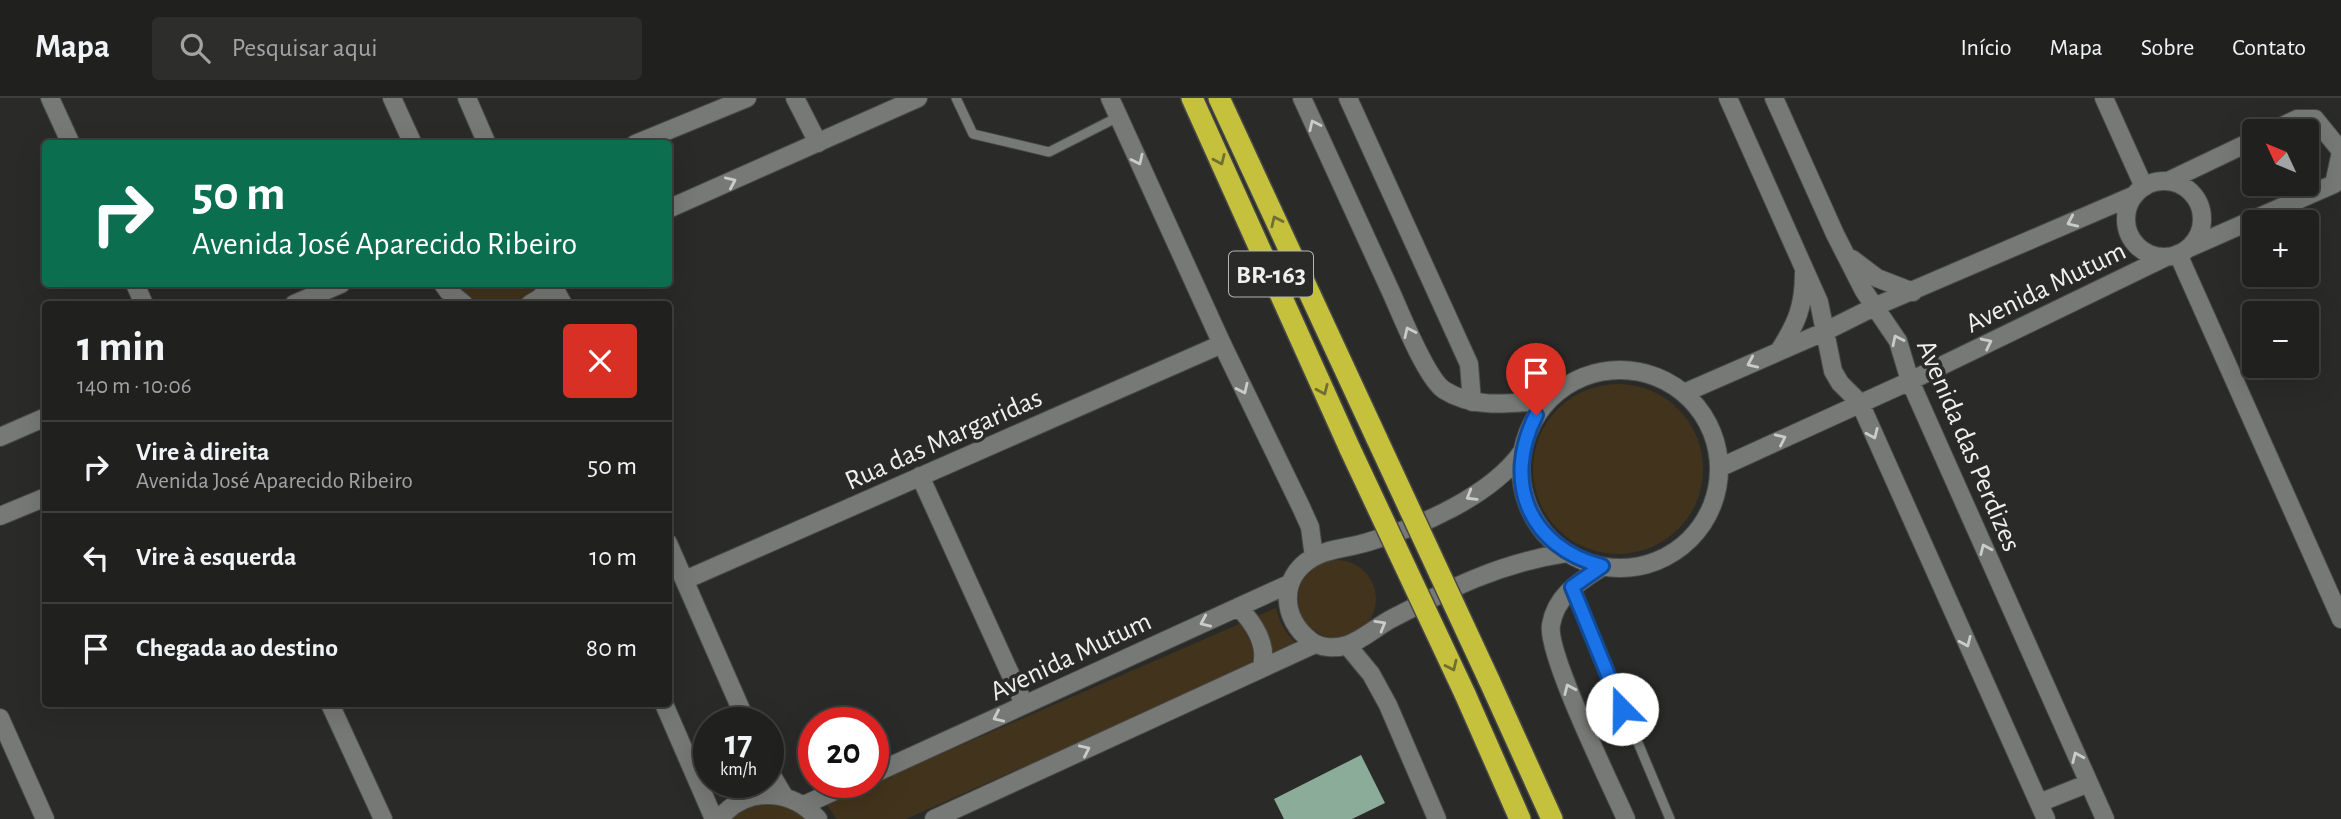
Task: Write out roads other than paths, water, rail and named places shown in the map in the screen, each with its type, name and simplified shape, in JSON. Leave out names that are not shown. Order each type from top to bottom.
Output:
[{"type":"highway","name":"BR-163","points":[[1192,98],[1520,819]]},
{"type":"highway","name":"BR-163","points":[[1219,98],[1552,819]]},
{"type":"street","points":[[50,98],[69,140]]},
{"type":"street","points":[[392,98],[411,140]]},
{"type":"street","points":[[467,98],[485,140]]},
{"type":"street","points":[[645,140],[747,98]]},
{"type":"street","points":[[795,98],[818,143]]},
{"type":"street","points":[[672,207],[918,98]]},
{"type":"street","points":[[1110,98],[1222,344],[1310,527],[1314,557]]},
{"type":"street","points":[[1302,98],[1432,377],[1444,390],[1472,402],[1500,404],[1548,400]]},
{"type":"street","points":[[1348,98],[1469,364],[1472,402]]},
{"type":"street","points":[[1728,98],[1819,302],[1833,371],[1840,383],[1860,403],[2042,811],[2089,783]]},
{"type":"street","name":"Avenida das Perdizes","points":[[1774,98],[1864,292],[1898,341],[1910,381],[2105,819]]},
{"type":"street","points":[[2104,98],[2139,191]]},
{"type":"street","name":"Avenida Mutum","points":[[1719,468],[1910,381],[2177,253],[2334,184],[2341,152],[2319,124]]},
{"type":"street","points":[[2168,180],[2181,184],[2199,201],[2202,226],[2197,238],[2177,253],[2153,255],[2142,250],[2133,241],[2128,230],[2126,218],[2129,206],[2139,191],[2156,181],[2168,180],[2242,146]]},
{"type":"street","name":"Avenida Mutum","points":[[1684,393],[2139,191]]},
{"type":"street","points":[[2177,253],[2341,620]]},
{"type":"street","points":[[1847,255],[1877,278],[1913,292]]},
{"type":"street","points":[[1779,351],[1796,324],[1802,302],[1804,266]]},
{"type":"street","points":[[301,301],[334,287]]},
{"type":"street","points":[[445,287],[460,301]]},
{"type":"street","points":[[535,301],[549,287]]},
{"type":"street","name":"Rua das Margaridas","points":[[685,580],[1222,344]]},
{"type":"street","points":[[1618,370],[1656,376],[1684,393],[1701,412],[1711,429],[1717,447],[1719,468],[1712,505],[1691,537],[1659,560],[1641,566],[1621,568],[1583,561],[1550,541],[1529,509],[1522,490],[1520,471],[1527,433],[1548,400],[1563,387],[1580,378],[1618,370]]},
{"type":"street","points":[[0,437],[42,419]]},
{"type":"street","points":[[1315,644],[1293,622],[1286,596],[1289,584],[1302,566],[1322,553],[1385,537],[1470,497],[1512,466],[1522,452]]},
{"type":"street","points":[[920,476],[1024,704]]},
{"type":"street","points":[[0,516],[42,499]]},
{"type":"street","points":[[672,551],[740,707]]},
{"type":"street","points":[[934,819],[1315,644],[1338,647],[1348,645],[1378,626],[1471,579],[1525,561],[1566,553]]},
{"type":"street","points":[[1602,566],[1563,595],[1550,626],[1551,643],[1626,819]]},
{"type":"street","name":"Avenida Mutum","points":[[889,767],[1289,584]]},
{"type":"street","points":[[1238,607],[1255,626],[1258,634],[1264,654],[1261,669]]},
{"type":"street","points":[[1348,645],[1371,674],[1388,705],[1437,819]]},
{"type":"street","points":[[331,707],[383,819]]},
{"type":"street","points":[[665,707],[714,819]]},
{"type":"street","points":[[0,718],[45,819]]},
{"type":"street","points":[[784,796],[804,805],[818,819]]},
{"type":"street","points":[[719,819],[738,802],[750,798]]},
{"type":"street","points":[[804,805],[819,798]]},
{"type":"lane","points":[[956,98],[973,134],[1045,152],[1118,117]]},
{"type":"lane","points":[[1572,587],[1670,819]]},
{"type":"lane","points":[[1586,726],[1622,709]]}]
